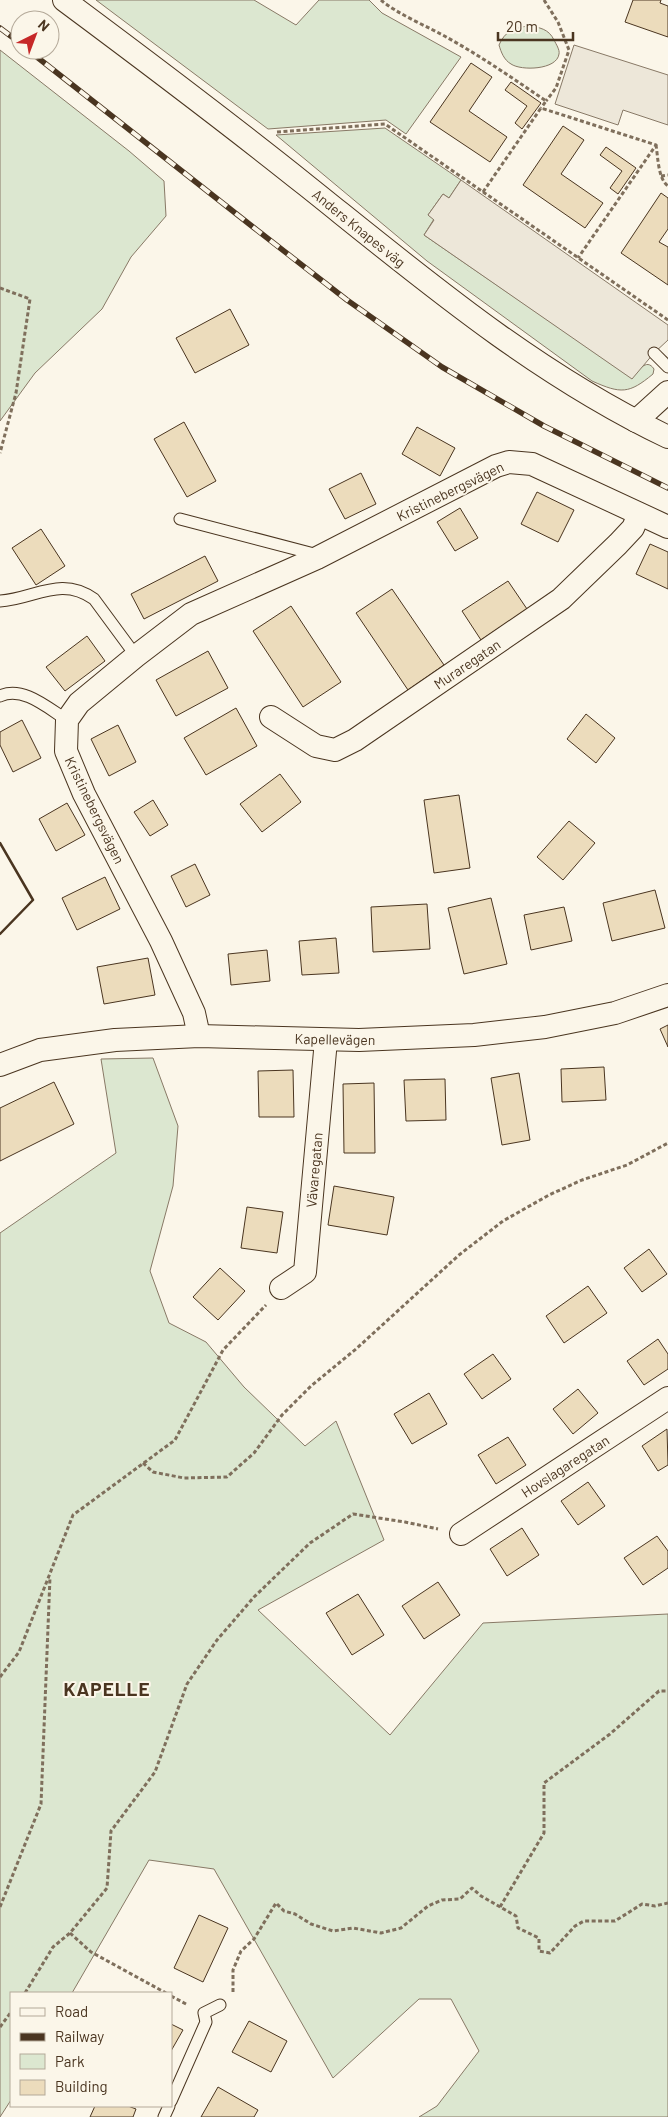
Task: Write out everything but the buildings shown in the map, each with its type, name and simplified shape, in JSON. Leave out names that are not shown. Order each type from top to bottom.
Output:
[{"type":"street","name":"Anders Knapes väg","points":[[64,0],[258,147],[479,323],[570,384],[668,437]]},
{"type":"street","points":[[636,421],[668,392]]},
{"type":"street","name":"Kristinebergsvägen","points":[[199,1036],[194,1012],[161,941],[84,794],[66,751],[67,720],[79,703],[191,614],[317,558],[496,466],[509,462],[532,464],[668,527]]},
{"type":"street","name":"Muraregatan","points":[[272,718],[316,746],[335,750],[355,740],[562,599],[633,528],[639,514]]},
{"type":"street","name":"Kapellevägen","points":[[0,1065],[40,1050],[91,1042],[199,1036],[326,1040],[426,1038],[545,1027],[614,1013],[668,994]]},
{"type":"street","name":"Vävaregatan","points":[[281,1288],[304,1272],[326,1040]]},
{"type":"street","name":"Hovslagaregatan","points":[[461,1534],[668,1398]]},
{"type":"lane","points":[[654,353],[668,367]]},
{"type":"lane","points":[[180,518],[314,554],[317,558]]},
{"type":"lane","points":[[0,602],[22,598],[54,588],[84,592],[94,598],[136,656]]},
{"type":"lane","points":[[0,696],[16,694],[29,696],[67,720]]},
{"type":"lane","points":[[172,2098],[206,2022],[204,2013],[220,2006]]},
{"type":"path","points":[[381,0],[496,66],[546,101]]},
{"type":"path","points":[[483,192],[556,88],[568,50],[558,22],[544,0]]},
{"type":"path","points":[[541,108],[656,145]]},
{"type":"path","points":[[258,147],[273,132],[386,124],[668,320]]},
{"type":"path","points":[[656,145],[661,176],[668,186]]},
{"type":"path","points":[[578,258],[656,145]]},
{"type":"path","points":[[661,176],[668,175]]},
{"type":"path","points":[[0,288],[30,299],[16,394],[0,453]]},
{"type":"path","points":[[144,1463],[153,1472],[184,1478],[227,1477],[254,1453],[282,1415],[311,1386],[356,1349],[460,1255],[503,1221],[582,1180],[626,1166],[668,1143]]},
{"type":"path","points":[[0,1677],[19,1652],[73,1515],[175,1440],[223,1350],[281,1288]]},
{"type":"path","points":[[26,1992],[53,1946],[70,1933],[107,1888],[111,1831],[155,1772],[187,1684],[217,1640],[254,1596],[310,1543],[353,1514],[405,1522],[461,1534]]},
{"type":"path","points":[[0,1907],[41,1804],[50,1574]]},
{"type":"path","points":[[500,1906],[544,1834],[544,1783],[610,1734],[659,1691],[668,1691]]},
{"type":"path","points":[[220,2006],[233,1994],[233,1970],[241,1951],[254,1939],[276,1903],[284,1911],[295,1914],[311,1924],[333,1931],[354,1928],[381,1933],[400,1928],[428,1906],[442,1900],[460,1899],[472,1888],[481,1896],[516,1916],[518,1928],[539,1938],[539,1950],[550,1953],[574,1926],[584,1921],[615,1921],[642,1904],[655,1906],[668,1903]]},
{"type":"path","points":[[70,1933],[91,1952],[164,1992]]},
{"type":"path","points":[[0,2027],[10,2013]]},
{"type":"green space","points":[[96,0],[254,0],[296,25],[319,0],[369,0],[382,13],[461,57],[406,134],[386,120],[268,129]]},
{"type":"green space","points":[[528,26],[543,29],[552,36],[559,52],[557,59],[552,63],[538,68],[522,68],[511,64],[505,58],[499,45],[504,36],[514,29]]},
{"type":"green space","points":[[0,50],[10,58],[10,60],[13,60],[129,151],[164,181],[166,216],[131,257],[102,309],[35,373],[0,421]]},
{"type":"green space","points":[[385,128],[461,180],[449,198],[443,194],[428,215],[434,219],[424,235],[632,378],[639,369],[648,364],[654,369],[653,374],[645,381],[624,390],[610,388],[592,381],[427,261],[276,135]]},
{"type":"green space","points":[[153,1058],[178,1126],[173,1186],[150,1271],[169,1323],[206,1342],[244,1387],[305,1446],[336,1421],[384,1540],[258,1610],[390,1735],[483,1623],[668,1614],[668,2117],[419,2117],[437,2106],[479,2051],[451,1999],[419,1999],[333,2078],[214,1869],[149,1860],[73,1992],[10,1992],[10,2102],[0,2117],[0,1233],[116,1153],[101,1059]]},
{"type":"shaded area","points":[[574,45],[668,75],[668,125],[623,110],[618,125],[555,104]]},
{"type":"shaded area","points":[[461,180],[668,325],[668,340],[632,379],[424,235],[434,220],[428,215],[443,194],[449,198]]},
{"type":"railway","points":[[0,28],[10,36]]},
{"type":"railway","points":[[41,60],[347,300],[442,367],[544,426],[668,488]]},
{"type":"wall","points":[[0,843],[33,900],[0,934]]},
{"type":"district","name":"KAPELLE","points":[[107,1688]]}]
